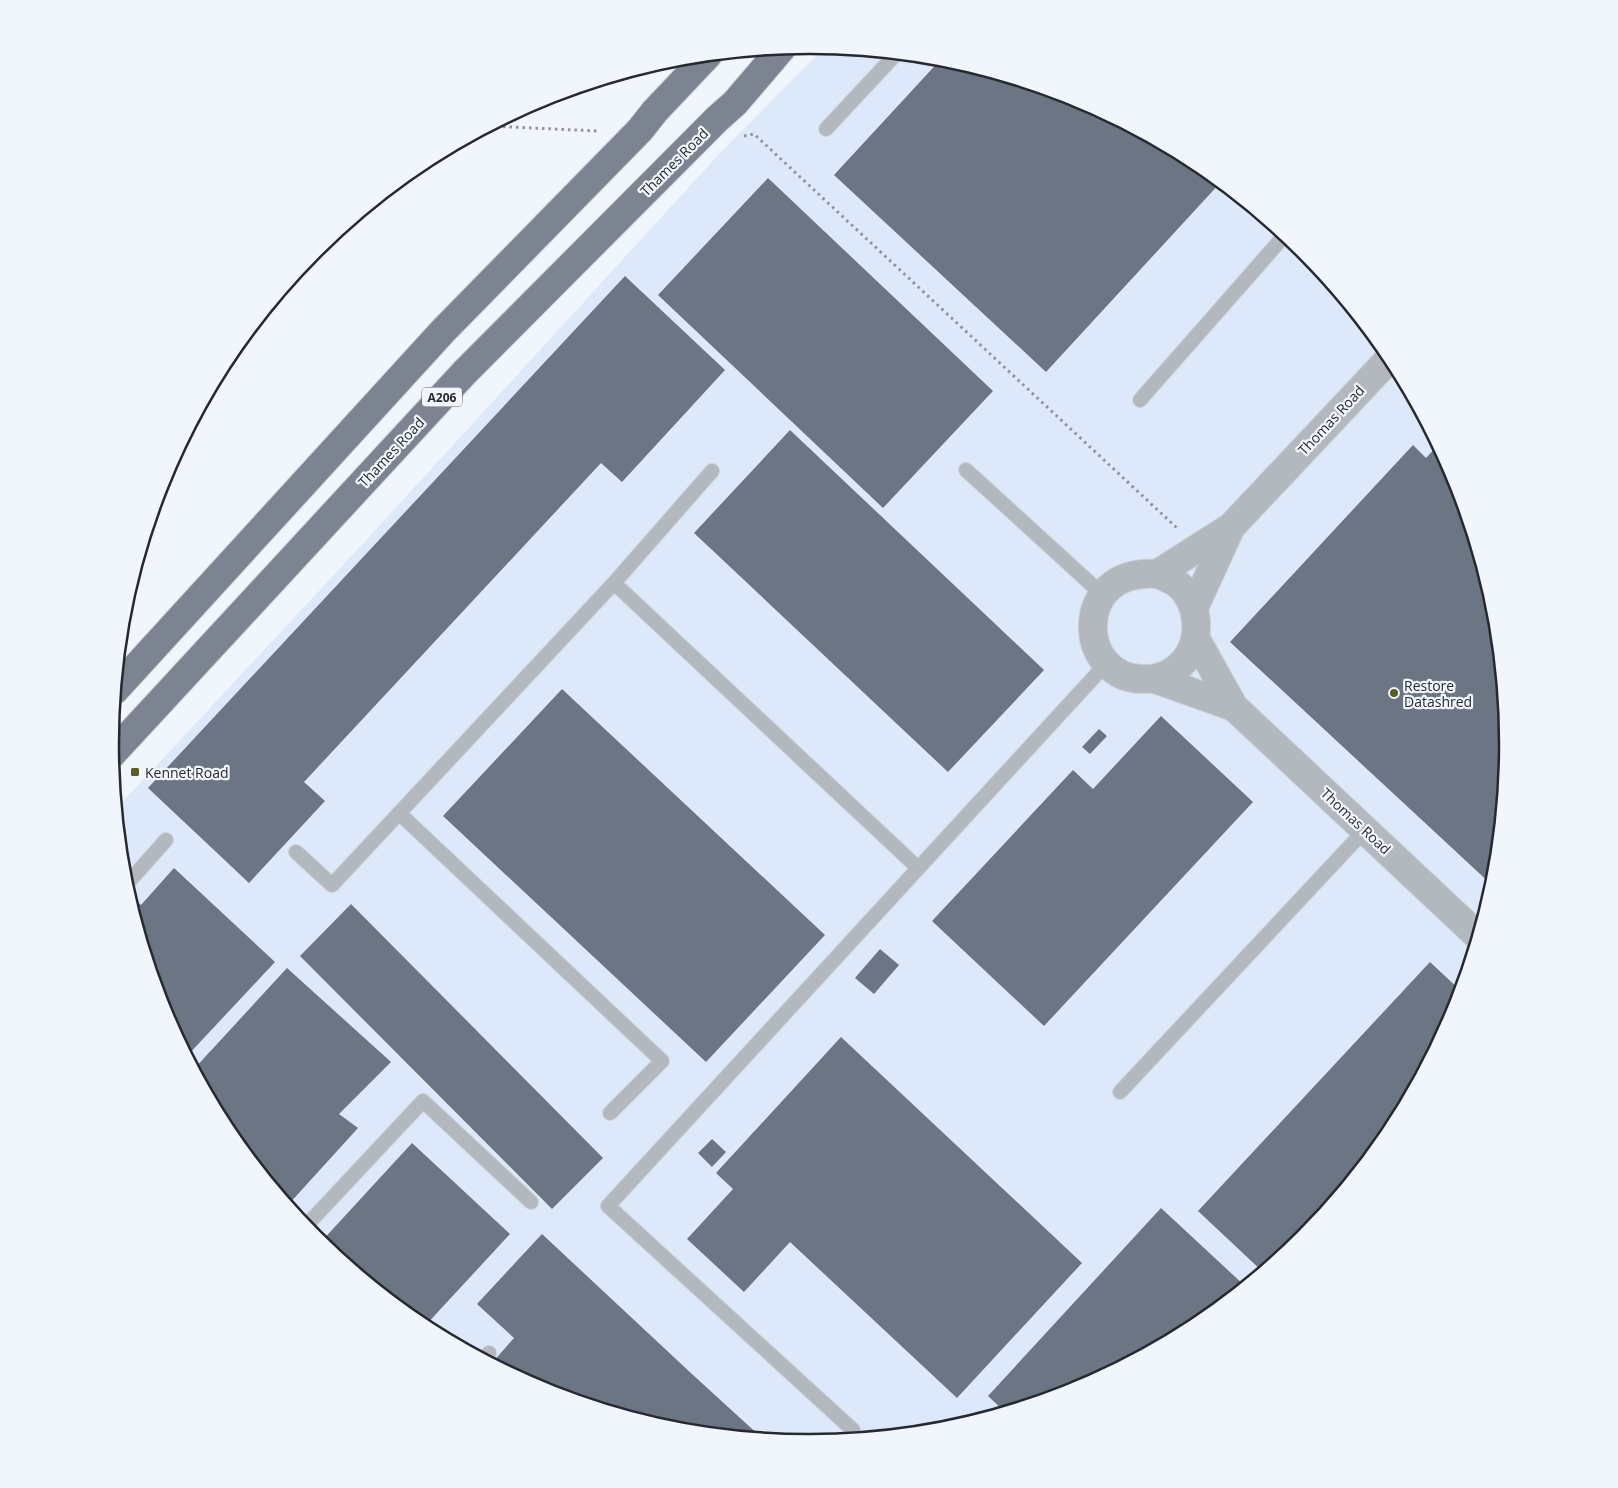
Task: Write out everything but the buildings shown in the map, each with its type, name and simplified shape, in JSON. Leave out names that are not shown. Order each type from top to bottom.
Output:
[{"type":"main road","name":"Thames Road","points":[[119,746],[465,372],[735,103],[776,55]]},
{"type":"main road","points":[[122,683],[443,331],[640,130],[655,111],[701,63]]},
{"type":"street","name":"Thomas Road","points":[[1234,707],[1155,679],[1136,679],[1119,673],[1106,664],[1096,645],[1092,625],[1095,607],[1103,595],[1118,580],[1146,573],[1158,574],[1231,527],[1385,364]]},
{"type":"street","name":"Thomas Road","points":[[1231,527],[1194,608],[1196,639],[1234,707],[1473,932]]},
{"type":"street","points":[[1158,574],[1175,582],[1188,597],[1194,608]]},
{"type":"street","points":[[1155,679],[1179,667],[1190,653],[1196,639]]},
{"type":"lane","points":[[826,130],[891,59]]},
{"type":"lane","points":[[1140,400],[1280,240]]},
{"type":"lane","points":[[966,470],[1103,595]]},
{"type":"lane","points":[[296,852],[332,885],[614,583],[712,472]]},
{"type":"lane","points":[[614,583],[918,868]]},
{"type":"lane","points":[[853,1430],[608,1206],[1106,664]]},
{"type":"lane","points":[[399,813],[662,1060],[610,1114]]},
{"type":"lane","points":[[1120,1092],[1365,830]]},
{"type":"lane","points":[[132,878],[166,840]]},
{"type":"lane","points":[[310,1220],[422,1101],[531,1202]]},
{"type":"path","points":[[501,127],[601,131]]},
{"type":"path","points":[[736,137],[754,134],[1198,548]]},
{"type":"shaded area","points":[[818,54],[854,55],[899,60],[944,67],[988,77],[1031,90],[1073,106],[1154,146],[1229,196],[1264,225],[1328,289],[1357,324],[1407,399],[1447,480],[1463,522],[1476,565],[1486,609],[1498,699],[1499,744],[1498,789],[1486,879],[1476,923],[1463,966],[1447,1008],[1407,1089],[1383,1127],[1357,1164],[1297,1232],[1229,1292],[1192,1318],[1154,1342],[1073,1382],[1031,1398],[988,1411],[944,1421],[854,1433],[809,1434],[764,1433],[674,1421],[630,1411],[587,1398],[545,1382],[464,1342],[426,1318],[389,1292],[321,1232],[261,1164],[235,1127],[211,1089],[171,1008],[155,966],[142,923],[132,879],[122,803],[369,537],[719,154]]},
{"type":"place","name":"Restore Datashred","points":[[1394,693]]},
{"type":"place","name":"Kennet Road","points":[[135,772]]}]
